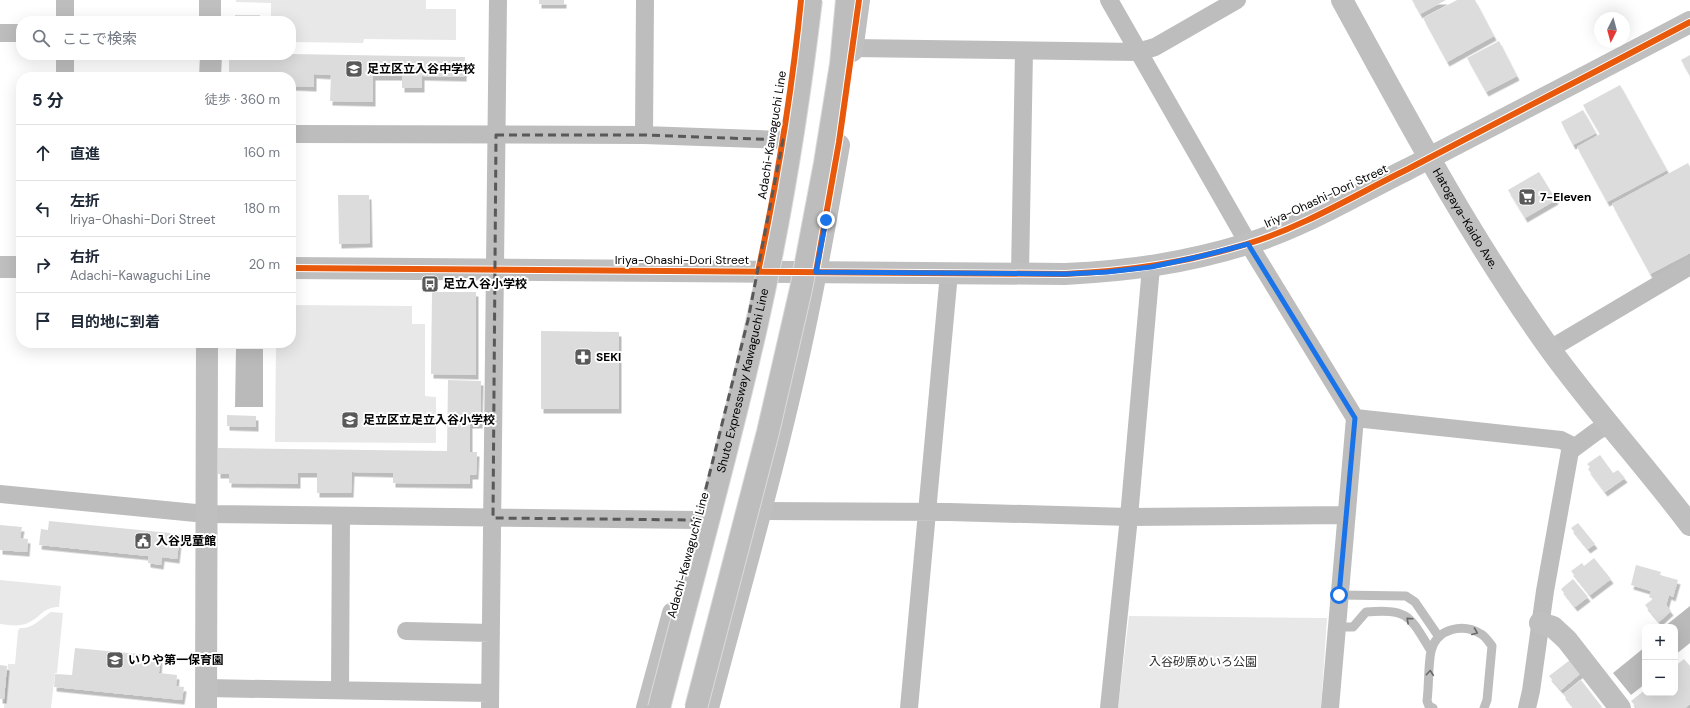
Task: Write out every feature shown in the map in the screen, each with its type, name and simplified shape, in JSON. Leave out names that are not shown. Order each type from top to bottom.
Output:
[{"type":"highway","name":"Shuto Expressway Kawaguchi Line","points":[[659,708],[719,479],[757,324],[782,199],[800,91],[812,0]]},
{"type":"highway","points":[[728,592],[764,420],[802,218],[827,63],[833,0]]},
{"type":"highway","points":[[696,708],[728,592],[768,432],[801,289],[825,163],[841,64],[847,0]]},
{"type":"main road","points":[[210,0],[210,16]]},
{"type":"main road","name":"Adachi-Kawaguchi Line","points":[[647,708],[730,396],[758,272],[783,140],[802,0]]},
{"type":"main road","points":[[708,708],[760,511],[807,318],[840,142],[859,0]]},
{"type":"main road","name":"Hatogaya-Kaido Ave.","points":[[1342,0],[1428,159],[1497,269],[1550,349],[1609,425],[1688,519]]},
{"type":"main road","name":"Iriya-Ohashi-Dori Street","points":[[296,268],[1020,274],[1107,272],[1151,267],[1248,244],[1292,227],[1428,159],[1690,22]]},
{"type":"main road","points":[[210,60],[210,72]]},
{"type":"main road","points":[[0,267],[16,267]]},
{"type":"main road","points":[[206,698],[207,348]]},
{"type":"main road","points":[[1540,623],[1553,627],[1567,640],[1620,708]]},
{"type":"street","points":[[65,0],[65,16]]},
{"type":"street","points":[[206,698],[340,690],[490,700],[498,0]]},
{"type":"street","points":[[644,135],[645,0]]},
{"type":"street","points":[[1109,0],[1248,244],[1355,418],[1330,708]]},
{"type":"street","points":[[852,48],[1138,52],[1155,47],[1237,0]]},
{"type":"street","points":[[0,33],[16,33]]},
{"type":"street","points":[[1020,274],[1024,51]]},
{"type":"street","points":[[64,72],[65,60]]},
{"type":"street","points":[[296,134],[496,136],[644,135],[783,140]]},
{"type":"street","points":[[1550,349],[1690,266]]},
{"type":"street","points":[[1109,708],[1129,517],[1151,267]]},
{"type":"street","points":[[908,708],[949,273]]},
{"type":"street","points":[[1355,418],[1561,440],[1575,447]]},
{"type":"street","points":[[1527,708],[1531,691],[1540,623],[1570,451],[1609,425]]},
{"type":"street","points":[[0,494],[206,514],[698,520]]},
{"type":"street","points":[[760,511],[927,512],[1129,517],[1346,516]]},
{"type":"street","points":[[340,690],[342,516]]},
{"type":"street","points":[[406,631],[491,633]]},
{"type":"lane","points":[[1339,595],[1406,596],[1415,602],[1439,637]]},
{"type":"lane","points":[[1337,627],[1353,627],[1366,612],[1388,610],[1398,612],[1408,618],[1418,629],[1431,651]]},
{"type":"lane","points":[[1433,708],[1429,706],[1427,701],[1431,651],[1439,637],[1448,631],[1463,627],[1482,634],[1492,646],[1488,700],[1484,708]]},
{"type":"highlighted area","points":[[496,135],[644,135],[783,140],[748,320],[698,520],[493,518]]},
{"type":"green space","points":[[236,0],[426,0],[426,9],[456,9],[456,40],[364,39],[363,43],[296,42],[296,16],[271,16],[271,3],[236,2]]},
{"type":"green space","points":[[296,305],[412,306],[412,324],[425,324],[425,396],[436,397],[436,443],[275,442],[276,348],[296,348]]},
{"type":"green space","points":[[0,580],[61,586],[59,607],[46,610],[32,621],[25,624],[0,624]]},
{"type":"green space","points":[[51,612],[63,613],[57,673],[55,673],[51,708],[4,708],[8,664],[15,664],[18,631],[20,628],[33,625]]},
{"type":"green space","name":"入谷砂原めいろ公園","points":[[1129,616],[1327,618],[1321,708],[1118,708]]},
{"type":"shaded area","points":[[236,349],[263,349],[263,407],[235,407]]},
{"type":"shaded area","points":[[1690,606],[1690,643],[1678,653],[1678,624],[1668,624]]},
{"type":"shaded area","points":[[1642,649],[1642,686],[1631,695],[1613,673]]},
{"type":"building","points":[[539,0],[564,0],[564,4],[539,4]]},
{"type":"building","points":[[1412,0],[1446,0],[1420,14]]},
{"type":"building","points":[[1457,0],[1475,0],[1494,36],[1447,62],[1423,18]]},
{"type":"building","points":[[235,15],[260,15],[260,16]]},
{"type":"building","points":[[1499,41],[1517,76],[1486,92],[1467,58]]},
{"type":"building","points":[[296,54],[465,57],[464,77],[422,76],[422,88],[402,88],[402,76],[373,76],[373,102],[330,101],[331,75],[314,74],[314,87],[296,86],[296,72],[229,72],[229,60],[296,60]]},
{"type":"building","points":[[1690,55],[1690,76],[1681,60]]},
{"type":"building","points":[[1620,85],[1667,170],[1607,202],[1577,147],[1600,134],[1583,105]]},
{"type":"building","points":[[1583,110],[1596,133],[1573,145],[1561,122]]},
{"type":"building","points":[[1688,163],[1690,167],[1690,253],[1650,274],[1612,204]]},
{"type":"building","points":[[1539,172],[1556,200],[1525,218],[1508,190]]},
{"type":"building","points":[[338,195],[369,195],[370,243],[339,244]]},
{"type":"building","points":[[432,292],[476,292],[476,375],[431,374]]},
{"type":"building","points":[[541,331],[619,332],[619,409],[541,409]]},
{"type":"building","points":[[448,380],[481,381],[480,424],[470,424],[470,452],[477,452],[476,475],[470,475],[470,484],[393,483],[393,473],[352,472],[351,493],[317,493],[317,473],[298,473],[298,484],[229,483],[229,474],[218,474],[218,448],[447,451]]},
{"type":"building","points":[[227,415],[256,416],[256,427],[227,426]]},
{"type":"building","points":[[1600,455],[1613,473],[1618,470],[1625,478],[1605,492],[1588,469],[1590,467],[1587,464]]},
{"type":"building","points":[[49,521],[180,534],[177,559],[162,557],[161,565],[148,563],[148,556],[39,545],[41,529],[48,530]]},
{"type":"building","points":[[1578,523],[1595,544],[1588,549],[1571,528]]},
{"type":"building","points":[[0,525],[22,527],[20,538],[28,539],[27,552],[0,550]]},
{"type":"building","points":[[1594,558],[1611,579],[1590,595],[1571,571],[1582,563],[1584,566]]},
{"type":"building","points":[[1636,565],[1661,572],[1660,575],[1678,580],[1673,597],[1669,595],[1667,602],[1667,606],[1671,611],[1659,622],[1645,605],[1653,599],[1649,597],[1651,591],[1631,585]]},
{"type":"building","points":[[1573,579],[1588,597],[1575,607],[1561,589]]},
{"type":"building","points":[[75,648],[160,656],[159,673],[177,675],[176,686],[184,687],[182,700],[54,687],[55,674],[72,675]]},
{"type":"building","points":[[1684,659],[1690,666],[1690,704],[1685,708],[1637,708],[1631,701],[1642,692],[1642,696],[1678,696],[1678,664]]},
{"type":"building","points":[[1570,660],[1581,673],[1561,690],[1549,676]]},
{"type":"building","points":[[0,665],[7,666],[4,699],[0,699]]},
{"type":"building","points":[[1581,680],[1602,707],[1574,708],[1563,694]]},
{"type":"cycle path","points":[[758,272],[783,137],[801,0]]},
{"type":"cycle path","points":[[816,272],[839,142],[859,0]]},
{"type":"cycle path","points":[[296,268],[1065,274],[1112,271],[1157,265],[1224,251],[1268,237],[1309,220],[1690,22]]},
{"type":"place","name":"足立区立入谷中学校","points":[[354,69]]},
{"type":"place","name":"7-Eleven","points":[[1527,197]]},
{"type":"place","name":"足立入谷小学校","points":[[430,284]]},
{"type":"place","name":"SEKI","points":[[583,357]]},
{"type":"place","name":"足立区立足立入谷小学校","points":[[350,420]]},
{"type":"place","name":"入谷児童館","points":[[143,541]]},
{"type":"place","name":"いりや第一保育園","points":[[115,660]]},
{"type":"route","points":[[826,220],[816,272],[1065,274],[1107,272],[1151,267],[1248,244],[1355,418],[1339,595]]}]
